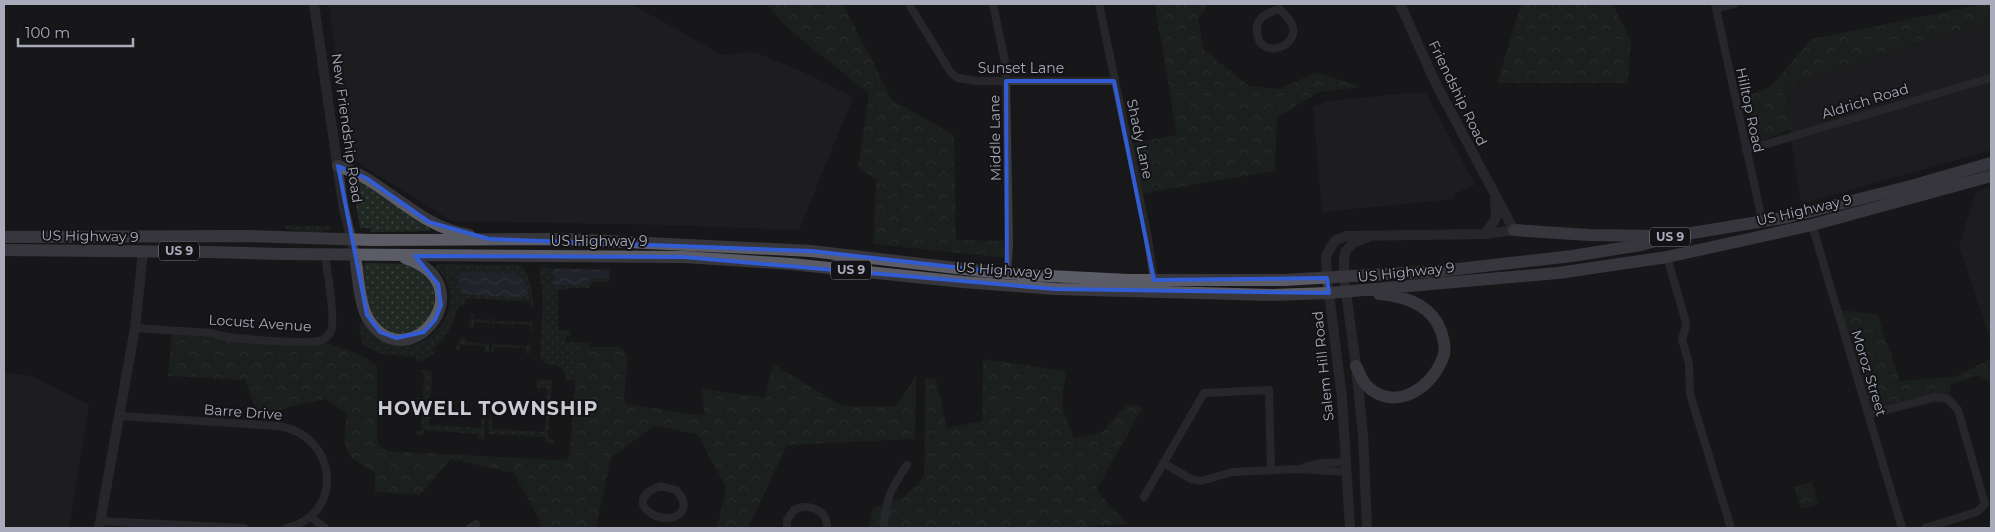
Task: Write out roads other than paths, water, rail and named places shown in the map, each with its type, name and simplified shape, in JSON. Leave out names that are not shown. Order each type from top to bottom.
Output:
[{"type":"highway","name":"US Highway 9","points":[[4,237],[245,236],[444,241],[566,239],[811,251],[1007,273],[1154,280],[1277,280],[1440,271],[1572,256],[1641,245],[1674,236],[1788,217],[1851,202],[1991,163]]},
{"type":"highway","points":[[338,166],[366,178],[429,222],[445,230],[489,239]]},
{"type":"highway","name":"US Highway 9","points":[[4,250],[684,257],[791,264],[963,282],[1055,289],[1272,295],[1330,293],[1558,273],[1667,257],[1812,225],[1991,176]]},
{"type":"highway","points":[[1514,230],[1619,236],[1674,236]]},
{"type":"highway","points":[[354,255],[364,308],[370,322],[387,336],[408,338],[424,332],[435,320],[441,305],[440,294],[438,284],[428,270],[414,261],[396,255]]},
{"type":"highway","points":[[1352,292],[1407,298],[1421,305],[1430,313],[1439,327],[1445,352],[1440,364],[1427,380],[1412,394],[1403,397],[1391,397],[1377,393],[1365,384],[1356,366]]},
{"type":"street","name":"New Friendship Road","points":[[314,4],[343,204],[354,255]]},
{"type":"street","name":"Sunset Lane","points":[[910,4],[939,55],[953,75],[963,80],[1114,81]]},
{"type":"street","name":"Middle Lane","points":[[993,4],[1005,62],[1006,81],[1009,244],[1007,273]]},
{"type":"street","name":"Shady Lane","points":[[1098,4],[1147,233],[1154,280]]},
{"type":"street","name":"Friendship Road","points":[[1400,4],[1436,84],[1514,230]]},
{"type":"street","points":[[1716,6],[1734,4]]},
{"type":"street","points":[[1279,6],[1292,24],[1292,37],[1288,43],[1279,48],[1268,48],[1259,40],[1256,28],[1261,18],[1279,6]]},
{"type":"street","name":"Hilltop Road","points":[[1716,6],[1762,220]]},
{"type":"street","name":"Aldrich Road","points":[[1746,150],[1991,78]]},
{"type":"street","name":"Friendship Road","points":[[1485,234],[1496,218],[1494,193]]},
{"type":"street","name":"Moroz Street","points":[[1812,225],[1902,528]]},
{"type":"street","name":"Salem Hill Road","points":[[1350,528],[1342,398],[1327,278],[1326,256],[1332,245],[1336,240],[1346,236],[1485,234],[1514,230]]},
{"type":"street","name":"Salem Hill Road","points":[[1367,528],[1364,456],[1352,292],[1344,277],[1344,257],[1346,251],[1353,243],[1371,235]]},
{"type":"street","points":[[143,252],[135,328],[99,524],[244,528]]},
{"type":"street","name":"Locust Avenue","points":[[135,328],[211,333],[257,339],[304,341],[324,339],[330,334],[332,322],[325,254]]},
{"type":"street","points":[[1667,257],[1685,319],[1686,327],[1682,339],[1689,364],[1690,394],[1731,528]]},
{"type":"street","points":[[1144,497],[1204,393],[1269,390],[1271,470]]},
{"type":"street","points":[[1868,415],[1934,397],[1941,397],[1951,401],[1958,410],[1982,490],[1984,506],[1976,512],[1924,528]]},
{"type":"street","name":"Barre Drive","points":[[120,416],[279,426],[303,434],[319,450],[327,472],[325,492],[311,517]]},
{"type":"street","points":[[1163,463],[1191,479],[1202,481],[1232,472],[1298,469],[1322,463],[1346,467],[1364,456]]},
{"type":"street","points":[[884,528],[887,499],[894,484],[907,465]]},
{"type":"street","points":[[660,486],[676,490],[683,499],[682,511],[679,517],[666,527],[651,521],[642,506],[645,496],[660,486]]},
{"type":"street","points":[[787,528],[787,520],[794,510],[809,506],[818,509],[824,515],[827,520],[827,528]]},
{"type":"street","points":[[287,528],[311,517],[325,528]]},
{"type":"water","points":[[554,269],[607,270],[608,278],[590,279],[587,286],[554,285]]},
{"type":"water","points":[[466,272],[518,273],[525,282],[528,295],[521,298],[465,294],[461,292],[458,278],[460,274]]},
{"type":"district","name":"HOWELL TOWNSHIP","points":[[488,408]]}]
